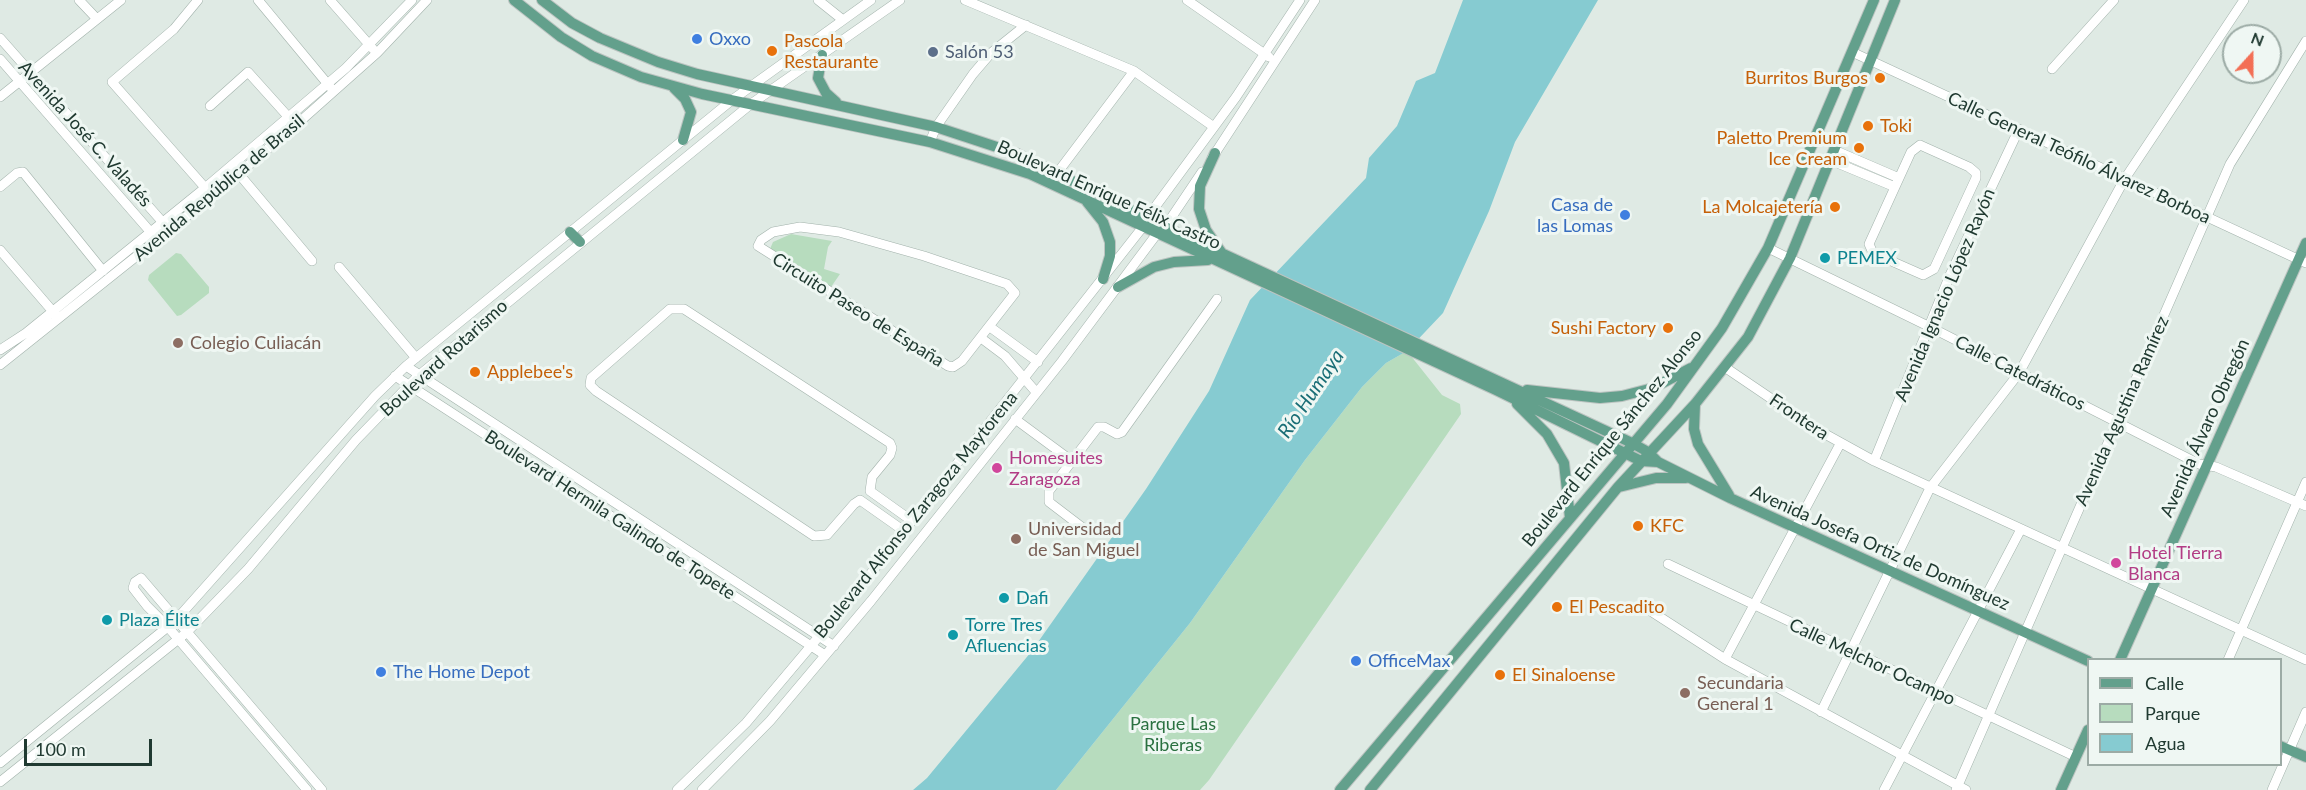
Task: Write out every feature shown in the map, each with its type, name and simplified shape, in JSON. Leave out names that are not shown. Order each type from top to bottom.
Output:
[{"type":"main road","name":"Boulevard Enrique Félix Castro","points":[[514,0],[561,37],[617,68],[671,86],[930,142],[1003,164],[1144,223],[1165,227],[1222,252],[1245,268],[1512,392],[1645,457]]},
{"type":"main road","name":"Boulevard Enrique Félix Castro","points":[[542,0],[572,23],[631,51],[697,74],[936,127],[1018,154],[1058,172],[1144,223],[1156,235],[1212,260],[1245,268]]},
{"type":"main road","name":"Boulevard Enrique Sánchez Alonso","points":[[1340,790],[1698,363],[1738,303],[1768,248],[1874,0]]},
{"type":"main road","name":"Boulevard Enrique Sánchez Alonso","points":[[1370,790],[1618,487],[1726,368],[1765,307],[1790,258],[1895,0]]},
{"type":"main road","points":[[822,55],[818,68],[820,86],[838,104]]},
{"type":"main road","points":[[671,86],[685,99],[691,112],[683,140]]},
{"type":"main road","points":[[1215,153],[1200,186],[1199,209],[1206,230],[1222,252]]},
{"type":"main road","points":[[1085,199],[1103,222],[1110,242],[1110,256],[1103,279]]},
{"type":"main road","points":[[570,232],[580,242]]},
{"type":"main road","name":"Avenida Álvaro Obregón","points":[[2121,658],[2206,466],[2302,261],[2306,243]]},
{"type":"main road","points":[[1118,287],[1154,267],[1174,262],[1212,260]]},
{"type":"main road","points":[[1512,392],[1622,396],[1668,382],[1698,363]]},
{"type":"main road","points":[[1512,392],[1556,447],[1567,478],[1570,518]]},
{"type":"main road","points":[[1695,404],[1694,429],[1698,444],[1730,498]]},
{"type":"main road","name":"Avenida Josefa Ortiz de Domínguez","points":[[1645,457],[1795,529],[2087,661]]},
{"type":"main road","points":[[1618,487],[1656,478],[1690,478]]},
{"type":"main road","points":[[2061,790],[2087,732]]},
{"type":"main road","points":[[2285,748],[2306,758]]},
{"type":"street","points":[[79,0],[97,19]]},
{"type":"street","points":[[0,97],[121,0]]},
{"type":"street","points":[[198,0],[174,29],[112,82],[213,196]]},
{"type":"street","points":[[258,0],[334,92]]},
{"type":"street","points":[[330,0],[377,54]]},
{"type":"street","name":"Avenida República de Brasil","points":[[2,360],[166,227],[206,188],[327,84],[412,0]]},
{"type":"street","name":"Avenida República de Brasil","points":[[166,227],[213,196],[334,92],[377,54],[427,0]]},
{"type":"street","points":[[818,0],[843,20]]},
{"type":"street","name":"Boulevard Rotarismo","points":[[0,763],[172,624],[406,366],[732,100],[872,0]]},
{"type":"street","name":"Boulevard Rotarismo","points":[[0,782],[182,636],[248,569],[301,503],[418,376],[751,104],[900,0]]},
{"type":"street","points":[[965,0],[1134,71],[1214,127]]},
{"type":"street","points":[[1187,0],[1276,61]]},
{"type":"street","points":[[1165,227],[1315,0]]},
{"type":"street","points":[[2052,69],[2114,0]]},
{"type":"street","points":[[1821,712],[1930,488],[2019,373],[2124,180],[2244,0]]},
{"type":"street","name":"Boulevard Alfonso Zaragoza Maytorena","points":[[677,790],[746,723],[820,637],[1038,362],[1103,279],[1214,127],[1297,1]]},
{"type":"street","points":[[930,142],[936,127],[991,54],[1026,26]]},
{"type":"street","name":"Avenida José C. Valadés","points":[[0,38],[166,227]]},
{"type":"street","name":"Avenida Agustina Ramírez","points":[[1960,789],[2061,549],[2230,165],[2306,41]]},
{"type":"street","name":"Calle General Teófilo Álvarez Borboa","points":[[1852,52],[2302,261]]},
{"type":"street","name":"Avenida José C. Valadés","points":[[0,59],[154,237]]},
{"type":"street","points":[[1058,172],[1134,71]]},
{"type":"street","points":[[210,106],[248,72],[296,125]]},
{"type":"street","name":"Avenida Ignacio López Rayón","points":[[1874,461],[1950,275],[2019,129]]},
{"type":"street","points":[[1920,146],[1969,167],[1976,173],[1977,178],[1934,269],[1929,273],[1917,274],[1873,253],[1870,249],[1870,238],[1897,182],[1914,148],[1920,146]]},
{"type":"street","points":[[1832,155],[1897,182]]},
{"type":"street","points":[[0,187],[17,173],[24,174],[103,271]]},
{"type":"street","points":[[239,174],[312,261]]},
{"type":"street","name":"Circuito Paseo de España","points":[[784,229],[822,229],[893,247],[1007,284],[1015,293],[981,338],[958,365],[948,366],[764,252],[758,246],[759,242],[767,235],[784,229]]},
{"type":"street","name":"Boulevard Alfonso Zaragoza Maytorena","points":[[702,790],[770,721],[834,646],[1015,419],[1156,235]]},
{"type":"street","name":"Avenida República de Brasil","points":[[0,350],[56,315],[103,271],[154,237]]},
{"type":"street","name":"Calle Catedráticos","points":[[1768,248],[2206,466],[2216,466],[2301,504]]},
{"type":"street","points":[[0,250],[56,315]]},
{"type":"street","points":[[339,267],[416,358]]},
{"type":"street","points":[[1088,531],[1047,499],[1048,491],[1098,428],[1104,427],[1117,434],[1122,432],[1217,299]]},
{"type":"street","points":[[904,531],[860,500],[827,535],[814,536],[596,392],[590,385],[591,378],[670,309],[682,308],[890,443],[891,452],[872,477],[870,491],[912,521]]},
{"type":"street","points":[[990,327],[1038,362]]},
{"type":"street","points":[[981,338],[1005,356],[1036,392]]},
{"type":"street","points":[[1005,356],[1014,345]]},
{"type":"street","name":"Boulevard Hermila Galindo de Topete","points":[[406,366],[834,646]]},
{"type":"street","name":"Frontera","points":[[1726,368],[1840,444],[2020,531],[2306,660]]},
{"type":"street","name":"Boulevard Hermila Galindo de Topete","points":[[395,376],[825,655]]},
{"type":"street","points":[[1015,419],[1072,462]]},
{"type":"street","points":[[1725,659],[1840,444]]},
{"type":"street","points":[[2229,658],[2301,504],[2306,482]]},
{"type":"street","points":[[1884,790],[2020,531]]},
{"type":"street","name":"Calle Melchor Ocampo","points":[[1668,564],[2076,757]]},
{"type":"street","points":[[172,624],[133,588],[135,582],[141,578],[172,624],[307,790]]},
{"type":"street","points":[[1649,610],[1725,659],[1960,789]]},
{"type":"street","points":[[182,636],[322,790]]},
{"type":"street","points":[[2285,748],[2306,712]]},
{"type":"street","points":[[2272,790],[2279,766]]},
{"type":"green space","points":[[791,234],[832,241],[828,247],[824,269],[840,274],[831,287],[770,249],[773,242]]},
{"type":"green space","points":[[176,253],[181,254],[209,287],[209,293],[177,316],[148,280],[149,275]]},
{"type":"green space","name":"Parque Las Riberas","points":[[1407,351],[1442,395],[1460,404],[1461,414],[1209,780],[1200,790],[1056,790],[1190,623],[1305,460],[1362,387],[1386,363]]},
{"type":"water","name":"Río Humaya","points":[[1463,0],[1598,0],[1515,142],[1489,211],[1443,313],[1407,351],[1386,363],[1362,387],[1305,460],[1190,623],[1056,790],[913,790],[927,778],[1031,652],[1146,489],[1209,391],[1250,300],[1366,178],[1369,158],[1397,126],[1416,81],[1435,73]]},
{"type":"place","name":"Oxxo","points":[[697,39]]},
{"type":"place","name":"Pascola Restaurante","points":[[772,51]]},
{"type":"place","name":"Salón 53","points":[[933,52]]},
{"type":"place","name":"Burritos Burgos","points":[[1880,78]]},
{"type":"place","name":"Toki","points":[[1868,126]]},
{"type":"place","name":"Paletto Premium Ice Cream","points":[[1859,148]]},
{"type":"place","name":"La Molcajetería","points":[[1835,207]]},
{"type":"place","name":"Casa de las Lomas","points":[[1625,215]]},
{"type":"place","name":"PEMEX","points":[[1825,258]]},
{"type":"place","name":"Sushi Factory","points":[[1668,328]]},
{"type":"place","name":"Colegio Culiacán","points":[[178,343]]},
{"type":"place","name":"Applebee's","points":[[475,372]]},
{"type":"place","name":"Homesuites Zaragoza","points":[[997,468]]},
{"type":"place","name":"KFC","points":[[1638,526]]},
{"type":"place","name":"Universidad de San Miguel","points":[[1016,539]]},
{"type":"place","name":"Hotel Tierra Blanca","points":[[2116,563]]},
{"type":"place","name":"Dafi","points":[[1004,598]]},
{"type":"place","name":"El Pescadito","points":[[1557,607]]},
{"type":"place","name":"Plaza Élite","points":[[107,620]]},
{"type":"place","name":"Torre Tres Afluencias","points":[[953,635]]},
{"type":"place","name":"OfficeMax","points":[[1356,661]]},
{"type":"place","name":"The Home Depot","points":[[381,672]]},
{"type":"place","name":"El Sinaloense","points":[[1500,675]]},
{"type":"place","name":"Secundaria General 1","points":[[1685,693]]}]
